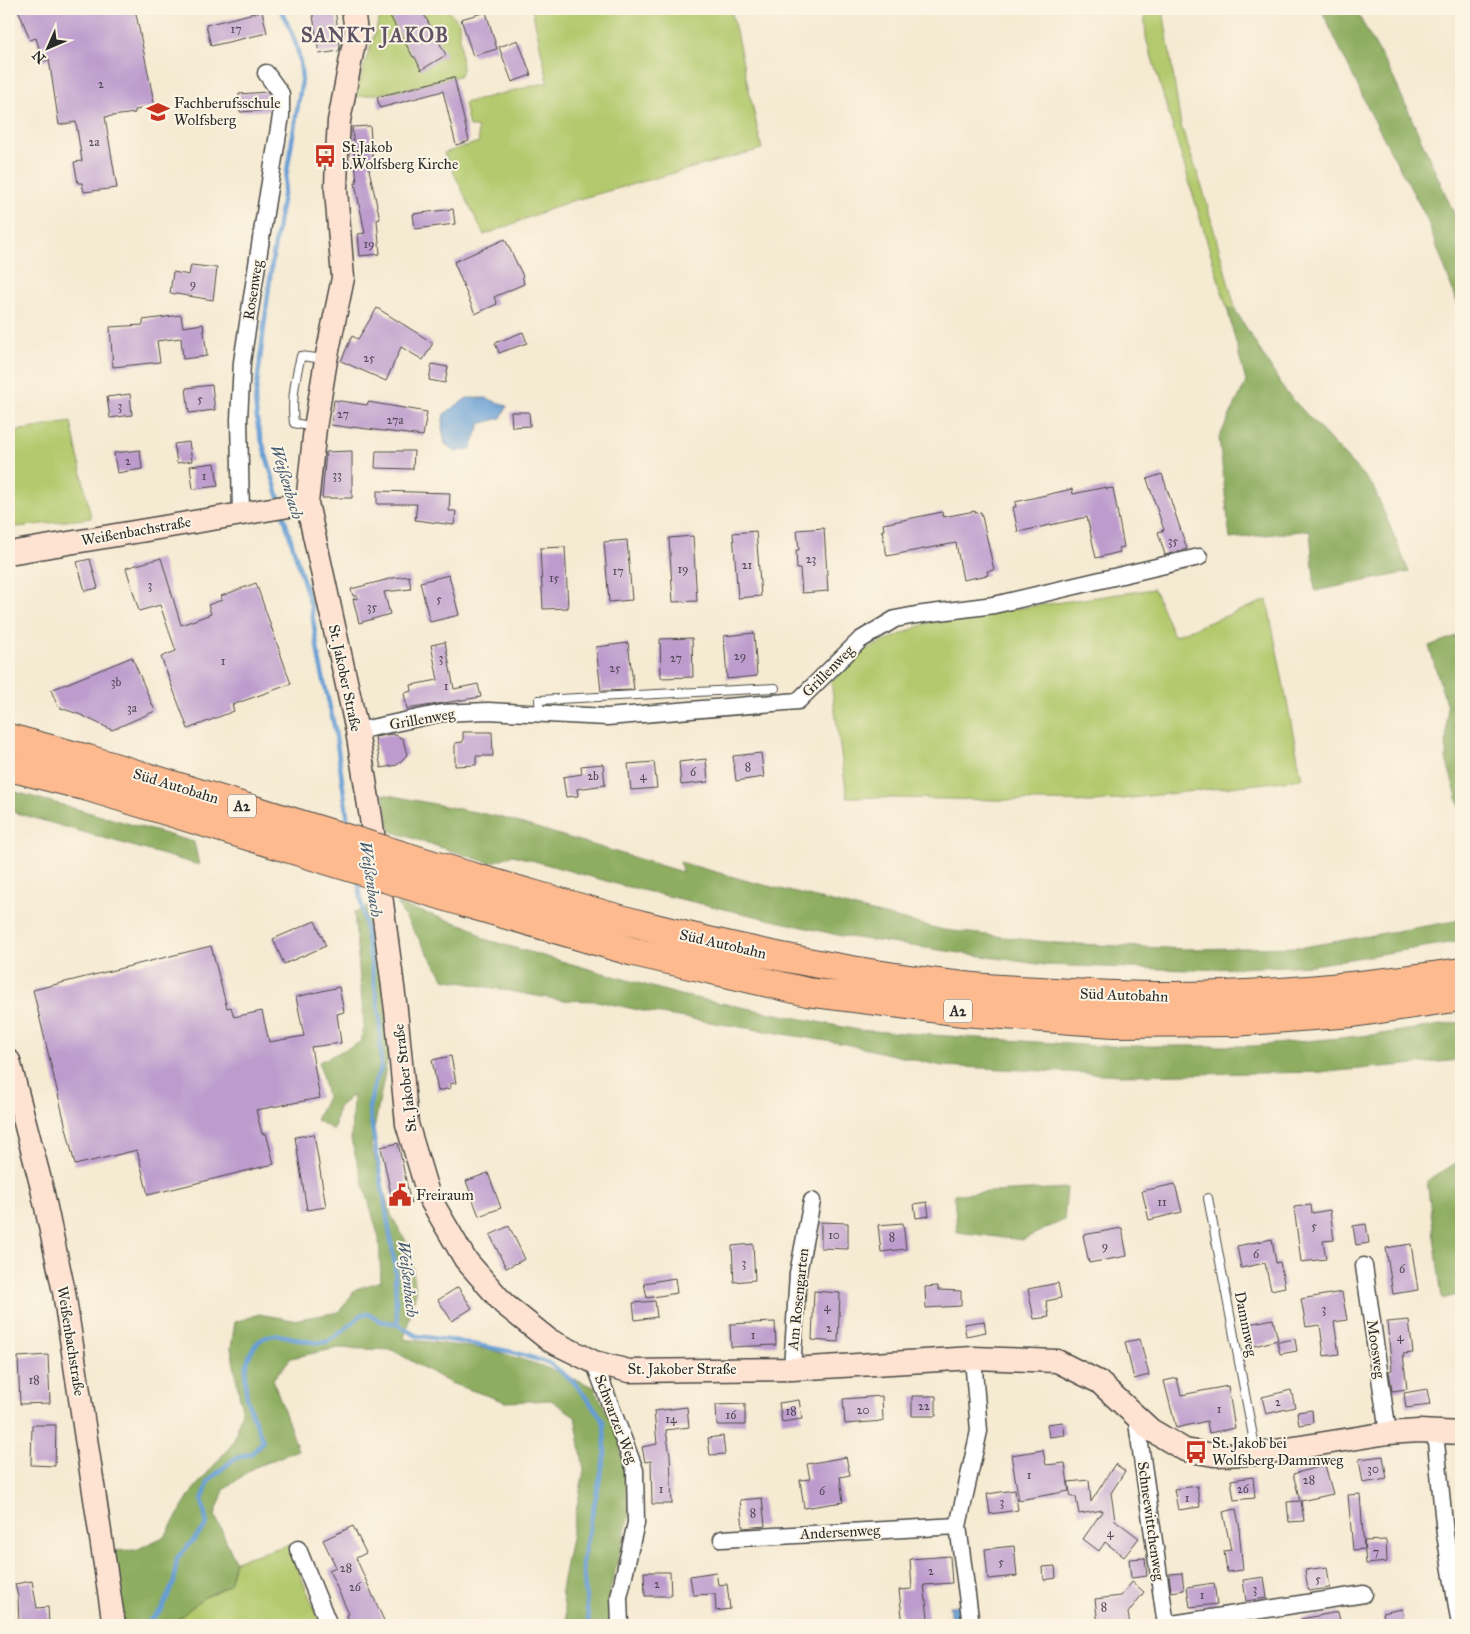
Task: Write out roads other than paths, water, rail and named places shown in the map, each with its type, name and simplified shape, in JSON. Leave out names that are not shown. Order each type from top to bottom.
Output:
[{"type":"highway","name":"Süd Autobahn","points":[[9,738],[88,759],[473,877],[642,925],[821,965],[889,976],[967,987],[1111,996],[1172,996],[1233,995],[1353,986],[1461,972]]},
{"type":"highway","name":"Süd Autobahn","points":[[9,767],[88,787],[466,903],[634,952],[807,992],[963,1012],[1114,1023],[1234,1022],[1353,1013],[1461,997]]},
{"type":"main road","name":"St. Jakober Straße","points":[[353,9],[356,32],[339,121],[336,154],[336,190],[343,278],[326,360],[315,428],[296,505],[357,731],[371,818],[396,1010],[407,1124],[429,1196],[465,1260],[504,1304],[549,1340],[594,1362],[629,1371],[792,1368],[973,1358],[1057,1361],[1098,1382],[1151,1430],[1185,1450],[1214,1455],[1257,1454],[1388,1433],[1418,1431],[1461,1432]]},
{"type":"main road","name":"Weißenbachstraße","points":[[9,553],[296,505]]},
{"type":"main road","name":"Weißenbachstraße","points":[[9,1061],[39,1175],[64,1292],[114,1625]]},
{"type":"street","name":"Rosenweg","points":[[241,514],[239,419],[242,362],[266,200],[281,116],[281,94],[266,73]]},
{"type":"street","name":"Grillenweg","points":[[357,731],[442,713],[488,711],[607,717],[798,701],[860,640],[895,619],[916,614],[994,605],[1199,556]]},
{"type":"street","name":"Am Rosengarten","points":[[792,1368],[798,1273],[812,1201]]},
{"type":"street","name":"Moosweg","points":[[1364,1266],[1388,1433]]},
{"type":"street","points":[[971,1625],[958,1526],[979,1431],[973,1358]]},
{"type":"street","name":"Schwarzer Weg","points":[[594,1362],[635,1470],[636,1523],[619,1597],[620,1625]]},
{"type":"street","name":"Schneewittchenweg","points":[[1136,1416],[1166,1625]]},
{"type":"street","points":[[1435,1432],[1445,1534],[1460,1625]]},
{"type":"street","name":"Andersenweg","points":[[722,1539],[958,1526]]},
{"type":"street","points":[[298,1549],[329,1625]]},
{"type":"street","points":[[1166,1625],[1364,1594]]},
{"type":"lane","points":[[540,714],[539,700],[776,688]]},
{"type":"lane","name":"Dammweg","points":[[1208,1198],[1257,1454]]},
{"type":"water","points":[[467,398],[486,398],[507,406],[501,418],[480,424],[471,449],[456,452],[445,444],[442,428],[444,414]]},
{"type":"water","points":[[959,1605],[963,1624],[952,1625],[949,1606]]},
{"type":"waterway","name":"Weißenbach","points":[[280,9],[296,43],[302,80],[272,262],[255,401],[258,428],[280,502]]},
{"type":"waterway","name":"Weißenbach","points":[[283,514],[311,606],[319,659],[335,730],[349,829]]},
{"type":"waterway","name":"Weißenbach","points":[[358,881],[380,1019],[381,1069],[375,1082],[369,1108],[395,1265],[398,1324],[417,1336],[513,1352],[549,1363],[573,1381],[604,1423],[605,1454],[582,1562],[589,1625]]},
{"type":"waterway","points":[[145,1625],[162,1609],[174,1582],[177,1558],[207,1525],[202,1500],[209,1480],[234,1459],[252,1453],[263,1441],[250,1409],[245,1379],[248,1359],[257,1343],[264,1338],[274,1335],[319,1343],[326,1342],[339,1334],[362,1314],[369,1314],[380,1321],[398,1324]]},
{"type":"place","name":"Fachberufsschule Wolfsberg","points":[[158,112]]},
{"type":"place","name":"St.Jakob b.Wolfsberg Kirche","points":[[325,156]]},
{"type":"place","name":"Freiraum","points":[[400,1195]]},
{"type":"place","name":"St. Jakob bei Wolfsberg Dammweg","points":[[1196,1452]]},
{"type":"district","name":"SANKT JAKOB","points":[[375,35]]}]
